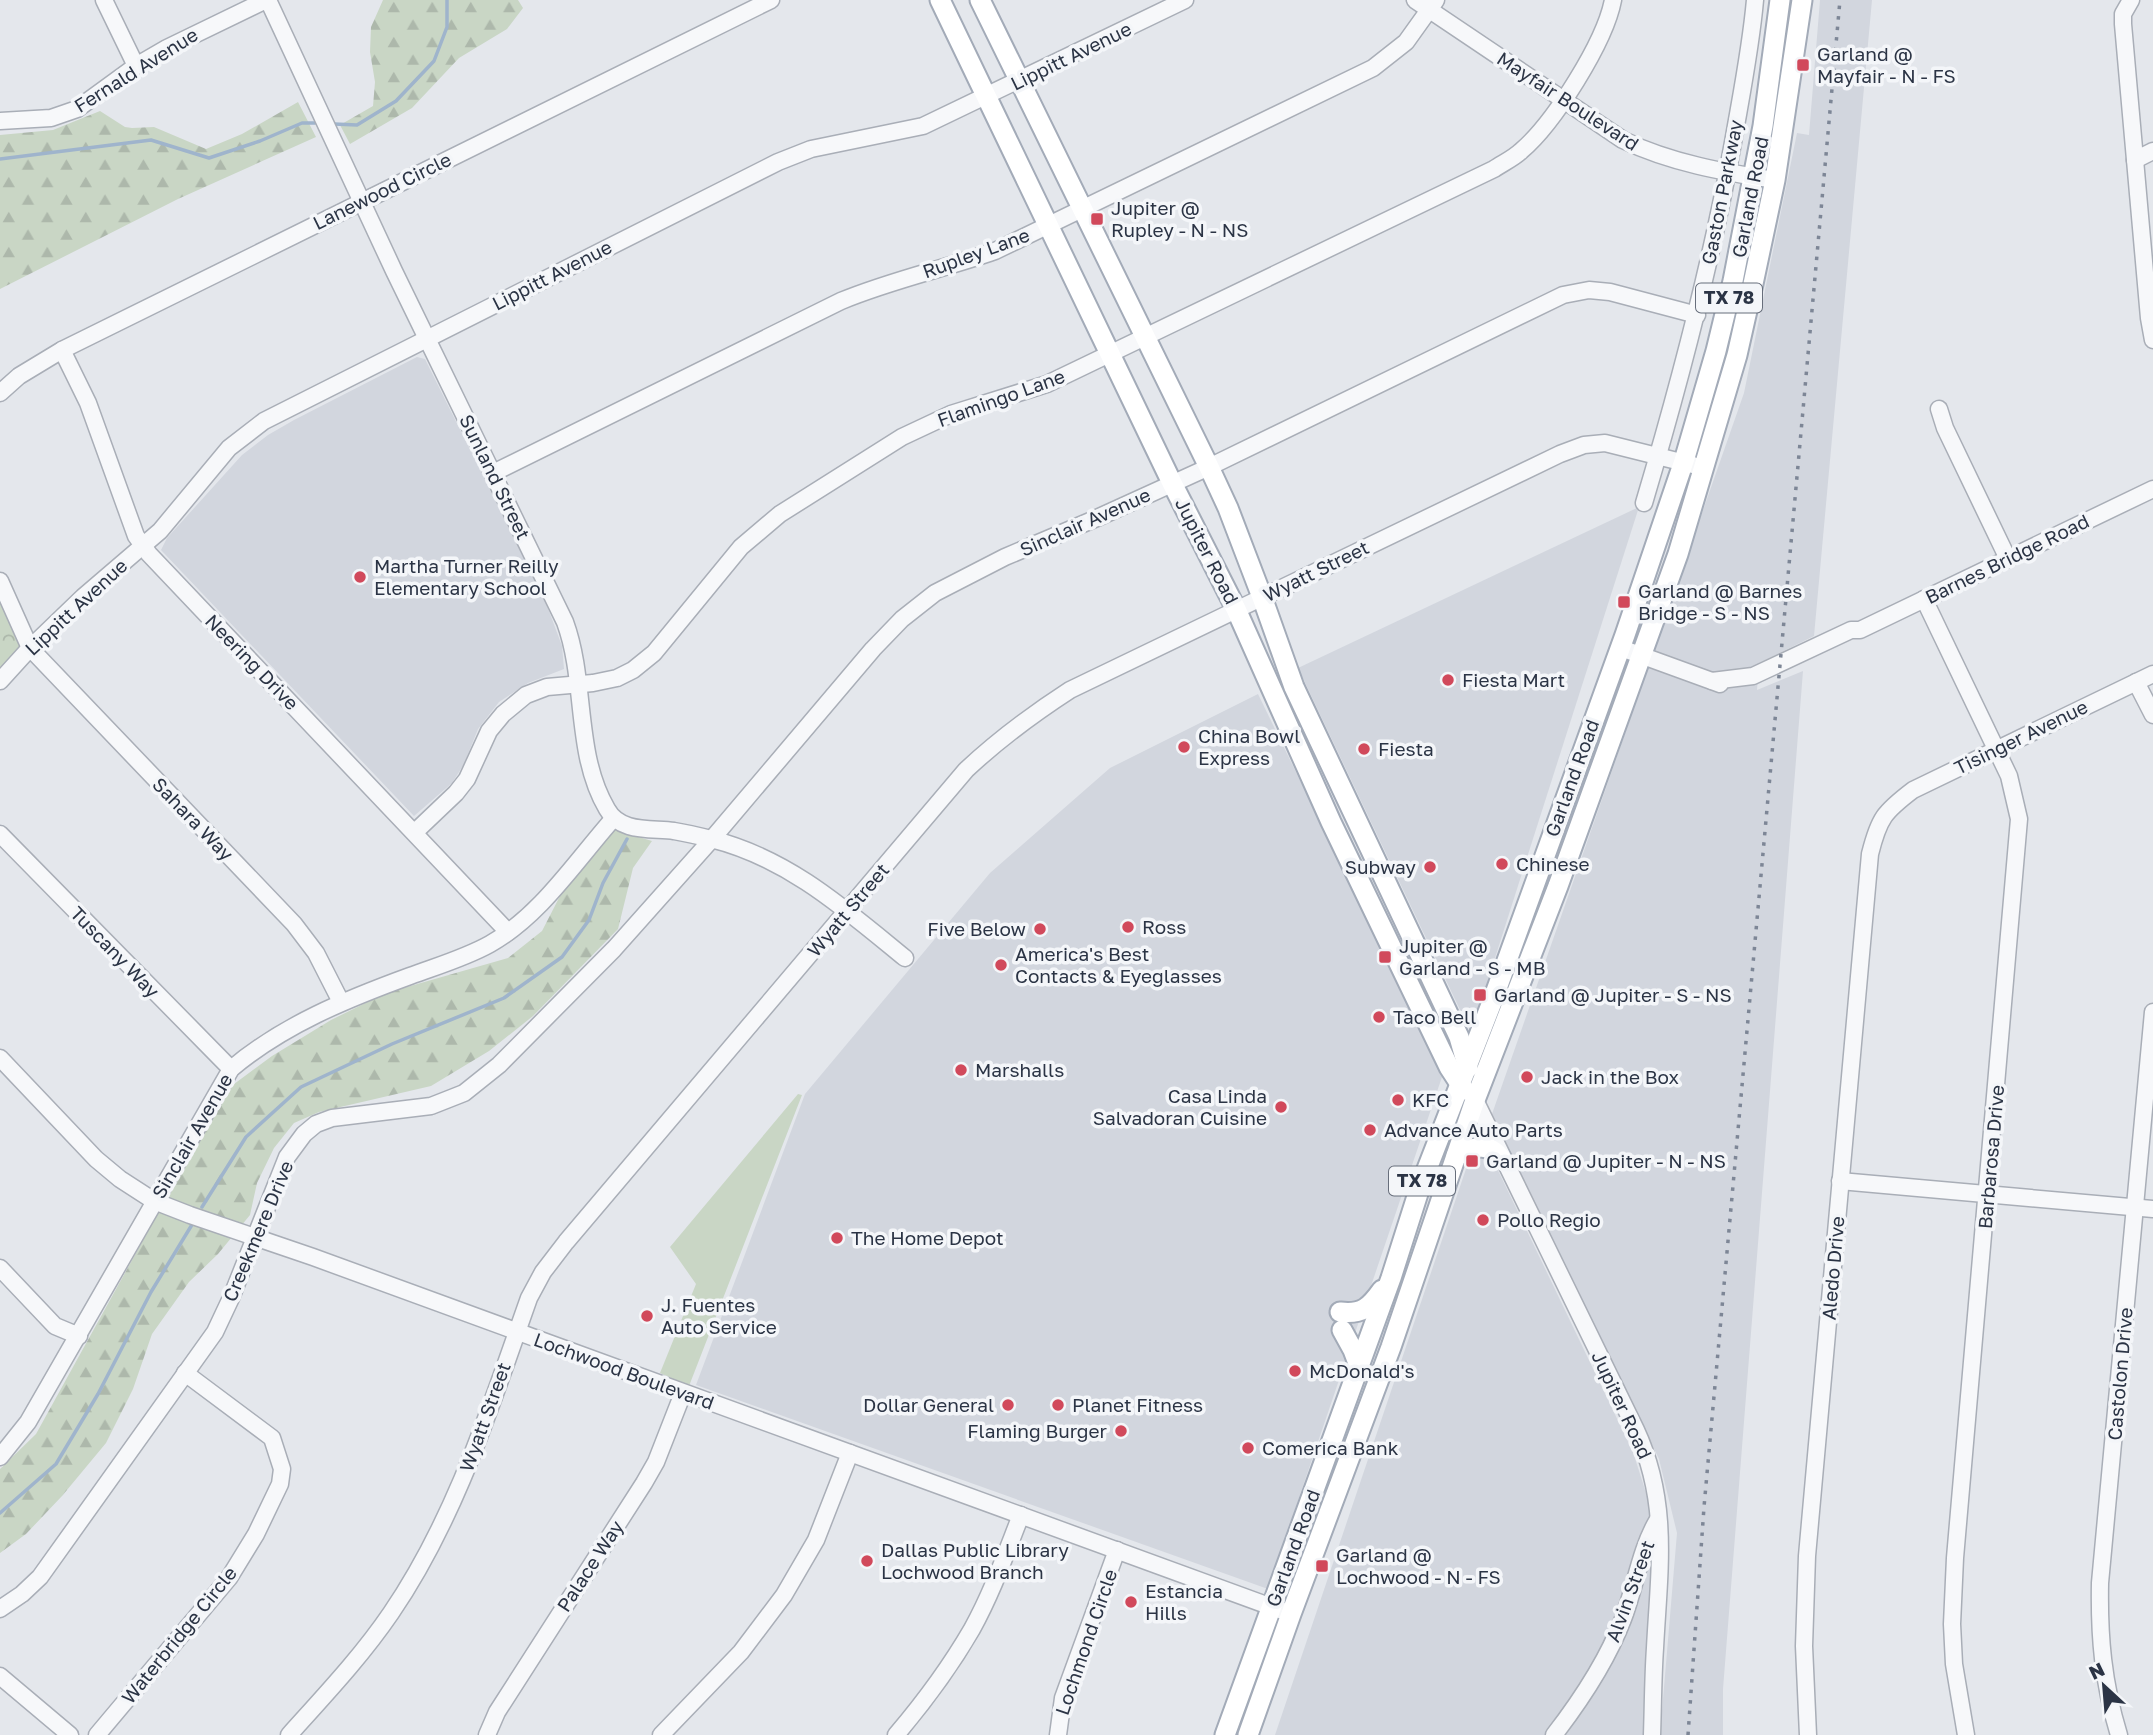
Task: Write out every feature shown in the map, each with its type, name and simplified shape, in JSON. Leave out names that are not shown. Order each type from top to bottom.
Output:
[{"type":"main road","name":"Jupiter Road","points":[[940,0],[1172,483],[1236,609],[1294,740],[1459,1085],[1475,1100]]},
{"type":"main road","points":[[980,0],[1020,81]]},
{"type":"main road","name":"Garland Road","points":[[1225,1735],[1391,1278],[1420,1187],[1492,1002],[1620,648],[1684,461],[1733,281],[1763,126],[1780,0]]},
{"type":"main road","name":"Garland Road","points":[[1248,1735],[1391,1347],[1475,1100],[1548,912],[1678,554],[1737,355],[1775,180],[1802,0]]},
{"type":"main road","name":"Jupiter Road","points":[[1020,81],[1228,508],[1287,671],[1311,726],[1459,1037],[1475,1100]]},
{"type":"main road","points":[[1294,740],[1311,726]]},
{"type":"main road","points":[[1577,765],[1598,772]]},
{"type":"main road","points":[[1381,924],[1395,904]]},
{"type":"main road","points":[[1526,905],[1548,912]]},
{"type":"main road","points":[[1456,1156],[1471,1149],[1489,1147],[1501,1158]]},
{"type":"main road","points":[[1359,1366],[1341,1321],[1373,1304],[1391,1278]]},
{"type":"street","points":[[104,0],[136,66]]},
{"type":"street","name":"Fernald Avenue","points":[[0,121],[51,118],[77,109],[136,66],[198,31],[267,0]]},
{"type":"street","name":"Sunland Street","points":[[267,0],[565,622],[572,645],[596,787],[613,819]]},
{"type":"street","name":"Lanewood Circle","points":[[0,393],[19,376],[62,350],[771,0]]},
{"type":"street","name":"Lippitt Avenue","points":[[0,681],[30,648],[160,531],[229,449],[264,421],[778,162],[811,149],[923,126],[1185,0]]},
{"type":"street","name":"Mayfair Boulevard","points":[[1415,0],[1433,5],[1562,100],[1623,140],[1645,150],[1727,173],[1775,180]]},
{"type":"street","name":"Flamingo Lane","points":[[415,832],[456,793],[467,779],[489,731],[503,714],[526,695],[547,687],[617,678],[633,670],[654,653],[741,547],[780,514],[902,437],[951,414],[1024,392],[1111,355],[1494,169],[1521,152],[1540,132],[1598,45],[1610,16],[1613,0]]},
{"type":"street","name":"Gaston Parkway","points":[[1644,503],[1697,316],[1727,173],[1751,40],[1755,0]]},
{"type":"street","points":[[2129,2],[2123,14],[2123,24],[2153,340]]},
{"type":"street","name":"Rupley Lane","points":[[493,472],[841,300],[995,251],[1373,68],[1406,42],[1433,5]]},
{"type":"street","points":[[2135,160],[2153,151]]},
{"type":"street","name":"Sinclair Avenue","points":[[712,839],[873,649],[902,619],[935,593],[1005,557],[1209,467],[1563,295],[1590,290],[1610,292],[1697,316]]},
{"type":"street","name":"Neering Drive","points":[[62,350],[88,403],[136,536],[508,932]]},
{"type":"street","points":[[1939,409],[1945,428],[2008,559]]},
{"type":"street","name":"Wyatt Street","points":[[289,1735],[354,1661],[391,1613],[440,1529],[534,1289],[566,1242],[966,770],[992,746],[1028,717],[1070,690],[1560,454],[1584,445],[1605,443],[1658,454],[1704,468]]},
{"type":"street","name":"Barnes Bridge Road","points":[[1620,648],[1730,687],[1750,686],[1854,638],[1860,630],[2153,489]]},
{"type":"street","points":[[0,581],[30,648]]},
{"type":"street","name":"Barbarosa Drive","points":[[1924,599],[2009,776],[2020,819],[1955,1558],[1952,1624],[1954,1664],[1966,1735]]},
{"type":"street","name":"Sahara Way","points":[[30,648],[294,924],[316,953],[341,1002]]},
{"type":"street","name":"Tisinger Avenue","points":[[1892,806],[1913,790],[2153,674]]},
{"type":"street","points":[[2136,682],[2153,715]]},
{"type":"street","name":"Aledo Drive","points":[[1808,1735],[1804,1603],[1840,1181],[1870,855],[1877,826],[1892,806]]},
{"type":"street","points":[[613,819],[638,829],[674,831],[748,850],[814,885],[905,958]]},
{"type":"street","name":"Sinclair Avenue","points":[[0,1457],[28,1422],[231,1069],[285,1033],[341,1002],[471,953],[508,932],[536,908],[613,819]]},
{"type":"street","name":"Tuscany Way","points":[[0,834],[231,1069]]},
{"type":"street","name":"Creekmere Drive","points":[[0,1609],[40,1577],[215,1332],[287,1157],[304,1134],[316,1124],[332,1118],[431,1106],[464,1093],[499,1065],[614,949],[712,839]]},
{"type":"street","name":"Castolon Drive","points":[[2119,1735],[2101,1653],[2100,1583],[2153,1012]]},
{"type":"street","name":"Lochwood Boulevard","points":[[0,1058],[96,1158],[120,1179],[154,1201],[1291,1614]]},
{"type":"street","name":"Jupiter Road","points":[[1475,1100],[1647,1453],[1660,1516],[1652,1735]]},
{"type":"street","points":[[1840,1181],[2153,1209]]},
{"type":"street","points":[[0,1268],[55,1326],[79,1336]]},
{"type":"street","name":"Waterbridge Circle","points":[[97,1735],[229,1578],[256,1534],[280,1484],[282,1469],[272,1438],[184,1373]]},
{"type":"street","name":"Palace Way","points":[[487,1735],[497,1712],[656,1462],[683,1393]]},
{"type":"street","points":[[661,1735],[740,1652],[784,1595],[816,1541],[850,1453]]},
{"type":"street","points":[[896,1735],[947,1671],[972,1628],[1021,1515]]},
{"type":"street","name":"Alvin Street","points":[[1554,1735],[1587,1690],[1618,1632],[1653,1528],[1660,1516]]},
{"type":"street","name":"Lochmond Circle","points":[[1058,1735],[1063,1698],[1117,1550]]},
{"type":"street","points":[[1631,1596],[1636,1601],[1659,1600]]},
{"type":"street","points":[[0,1676],[70,1735]]},
{"type":"shaded area","points":[[1820,0],[1872,0],[1814,636],[1759,663],[1757,690],[1803,671],[1723,1689],[1723,1735],[1660,1735],[1677,1533],[1659,1459],[1492,1114],[1744,393],[1797,133],[1809,135]]},
{"type":"shaded area","name":"Martha Turner Reilly Elementary School","points":[[417,357],[425,359],[546,603],[562,646],[564,669],[528,683],[499,702],[478,729],[464,764],[452,783],[414,816],[161,550],[167,538],[242,455],[268,435]]},
{"type":"shaded area","points":[[1639,507],[1471,1033],[1298,668]]},
{"type":"shaded area","points":[[1258,694],[1443,1074],[1268,1589],[696,1385],[805,1094],[990,873],[1110,768]]},
{"type":"shaded area","points":[[1470,1157],[1493,1160],[1633,1452],[1654,1518],[1643,1735],[1275,1735]]},
{"type":"green space","points":[[383,0],[518,0],[523,8],[507,29],[459,58],[412,108],[350,144],[340,125],[373,106],[375,82],[370,52],[371,27]]},
{"type":"green space","points":[[298,102],[316,137],[178,199],[0,289],[0,135],[53,130],[100,111],[125,127],[154,127],[206,149],[242,134]]},
{"type":"green space","points":[[0,598],[16,639],[22,644],[0,673]]},
{"type":"green space","points":[[615,830],[652,841],[633,868],[618,929],[533,1016],[489,1051],[431,1086],[319,1112],[294,1123],[274,1148],[257,1183],[250,1215],[218,1254],[189,1282],[152,1334],[133,1389],[106,1443],[26,1534],[0,1553],[0,1469],[36,1434],[226,1090],[272,1056],[331,1020],[386,993],[508,958],[542,931],[561,894]]},
{"type":"green space","points":[[798,1094],[802,1095],[689,1386],[660,1373],[696,1284],[670,1247]]},
{"type":"waterway","points":[[334,124],[357,125],[396,101],[434,61],[447,27],[447,0]]},
{"type":"waterway","points":[[0,159],[151,140],[209,158],[302,123],[315,123]]},
{"type":"waterway","points":[[202,1207],[246,1137],[301,1087],[392,1044],[504,998],[562,957],[589,920],[603,883],[627,839]]},
{"type":"waterway","points":[[0,1513],[56,1464],[98,1394],[151,1292],[193,1223]]},
{"type":"railway","points":[[1688,1735],[1704,1507],[1840,0]]},
{"type":"place","name":"Garland @ Mayfair - N - FS","points":[[1803,65]]},
{"type":"place","name":"Jupiter @ Rupley - N - NS","points":[[1097,219]]},
{"type":"place","name":"Martha Turner Reilly Elementary School","points":[[360,577]]},
{"type":"place","name":"Garland @ Barnes Bridge - S - NS","points":[[1624,602]]},
{"type":"place","name":"Fiesta Mart","points":[[1448,680]]},
{"type":"place","name":"China Bowl Express","points":[[1184,747]]},
{"type":"place","name":"Fiesta","points":[[1364,749]]},
{"type":"place","name":"Chinese","points":[[1502,864]]},
{"type":"place","name":"Subway","points":[[1430,867]]},
{"type":"place","name":"Ross","points":[[1128,927]]},
{"type":"place","name":"Five Below","points":[[1040,929]]},
{"type":"place","name":"Jupiter @ Garland - S - MB","points":[[1385,957]]},
{"type":"place","name":"America's Best Contacts & Eyeglasses","points":[[1001,965]]},
{"type":"place","name":"Garland @ Jupiter - S - NS","points":[[1480,995]]},
{"type":"place","name":"Taco Bell","points":[[1379,1017]]},
{"type":"place","name":"Marshalls","points":[[961,1070]]},
{"type":"place","name":"Jack in the Box","points":[[1527,1077]]},
{"type":"place","name":"KFC","points":[[1398,1100]]},
{"type":"place","name":"Casa Linda Salvadoran Cuisine","points":[[1281,1107]]},
{"type":"place","name":"Advance Auto Parts","points":[[1370,1130]]},
{"type":"place","name":"Garland @ Jupiter - N - NS","points":[[1472,1161]]},
{"type":"place","name":"Pollo Regio","points":[[1483,1220]]},
{"type":"place","name":"The Home Depot","points":[[837,1238]]},
{"type":"place","name":"J. Fuentes Auto Service","points":[[647,1316]]},
{"type":"place","name":"McDonald's","points":[[1295,1371]]},
{"type":"place","name":"Dollar General","points":[[1008,1405]]},
{"type":"place","name":"Planet Fitness","points":[[1058,1405]]},
{"type":"place","name":"Flaming Burger","points":[[1121,1431]]},
{"type":"place","name":"Comerica Bank","points":[[1248,1448]]},
{"type":"place","name":"Dallas Public Library Lochwood Branch","points":[[867,1561]]},
{"type":"place","name":"Garland @ Lochwood - N - FS","points":[[1322,1566]]},
{"type":"place","name":"Estancia Hills","points":[[1131,1602]]}]
